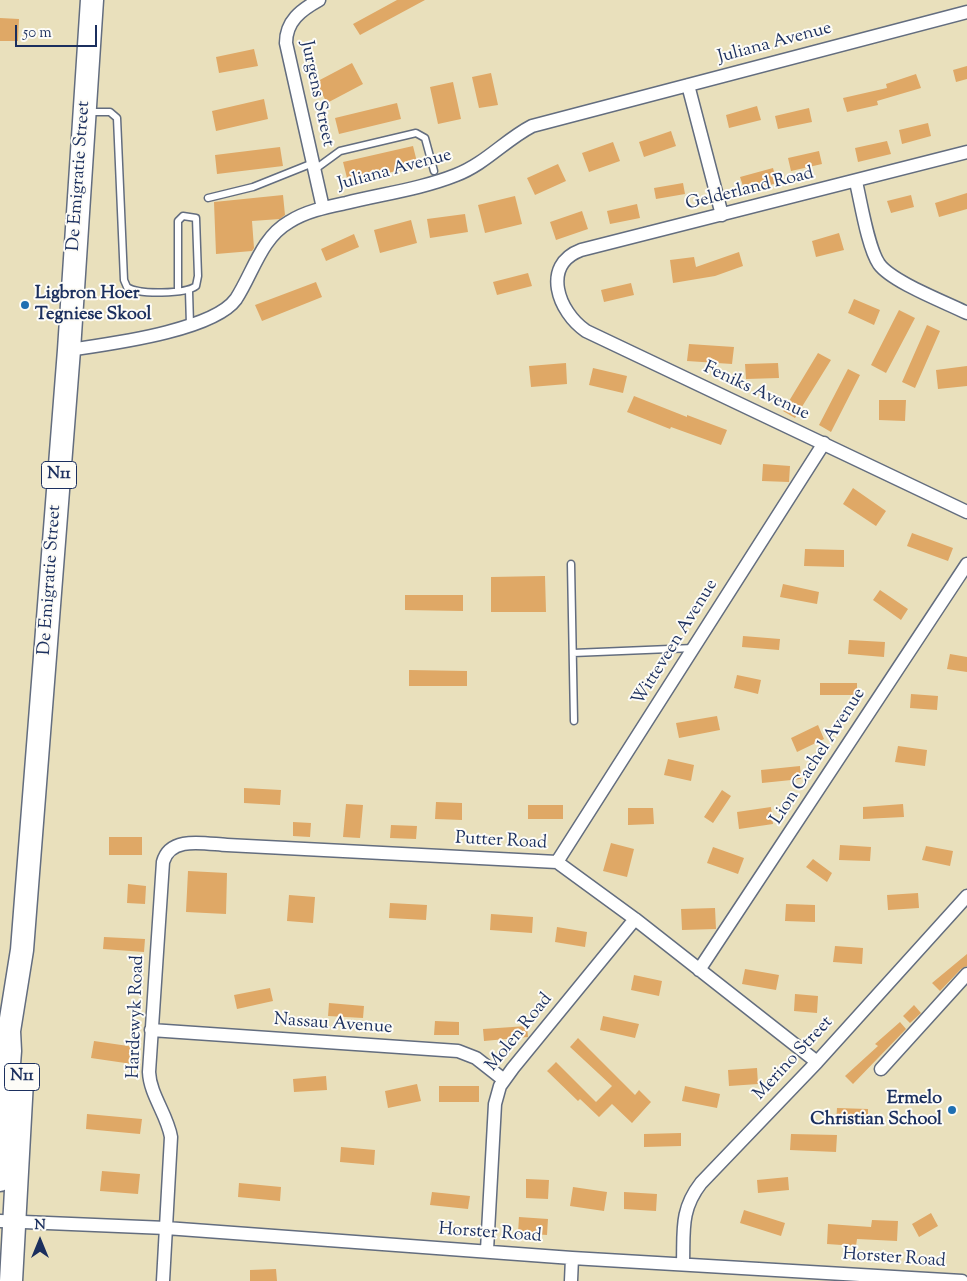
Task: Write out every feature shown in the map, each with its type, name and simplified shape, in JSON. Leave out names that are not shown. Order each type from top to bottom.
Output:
[{"type":"highway","name":"De Emigratie Street","points":[[0,1180],[10,1051],[9,1031],[22,950],[69,350],[92,0]]},
{"type":"highway","name":"De Emigratie Street","points":[[11,1281],[8,1221],[26,991],[22,950]]},
{"type":"street","name":"Jurgens Street","points":[[319,0],[293,19],[288,28],[286,43],[323,208]]},
{"type":"street","name":"Juliana Avenue","points":[[69,350],[145,337],[190,325],[214,316],[234,300],[274,233],[288,222],[323,208],[430,184],[456,175],[482,162],[523,130],[544,121],[967,12]]},
{"type":"street","points":[[688,85],[722,215]]},
{"type":"street","name":"Gelderland Road","points":[[558,279],[562,263],[575,252],[856,182],[967,152]]},
{"type":"street","points":[[856,182],[872,247],[880,266],[894,277],[967,313]]},
{"type":"street","name":"Feniks Avenue","points":[[558,279],[565,309],[579,326],[586,331],[967,512]]},
{"type":"street","name":"Witteveen Avenue","points":[[557,862],[824,443]]},
{"type":"street","name":"Lion Cachel Avenue","points":[[699,970],[967,564]]},
{"type":"street","name":"Putter Road","points":[[176,845],[188,843],[557,862],[635,919],[817,1062]]},
{"type":"street","name":"Hardewyk Road","points":[[163,1281],[171,1137],[168,1123],[149,1078],[163,862],[168,850],[176,845]]},
{"type":"street","name":"Merino Street","points":[[683,1263],[684,1216],[694,1192],[817,1062],[967,896]]},
{"type":"street","name":"Molen Road","points":[[487,1250],[494,1115],[497,1092],[504,1080],[635,919]]},
{"type":"street","points":[[881,1069],[967,974]]},
{"type":"street","name":"Nassau Avenue","points":[[151,1030],[458,1051],[476,1058],[504,1080]]},
{"type":"street","name":"Horster Road","points":[[8,1221],[166,1228],[487,1250],[572,1258],[683,1263],[962,1281]]},
{"type":"street","points":[[571,1281],[572,1258]]},
{"type":"lane","points":[[85,112],[110,112],[117,118],[124,280],[127,287],[141,292],[189,291],[196,286],[198,280],[198,222],[194,216],[181,217],[178,221],[178,291]]},
{"type":"lane","points":[[208,198],[252,187],[313,166],[340,151],[416,133],[425,138],[434,171]]},
{"type":"lane","points":[[189,291],[190,325]]},
{"type":"lane","points":[[571,564],[574,721]]},
{"type":"lane","points":[[573,653],[694,648]]},
{"type":"building","points":[[397,0],[425,0],[360,35],[353,24]]},
{"type":"building","points":[[0,18],[19,19],[18,41],[0,41]]},
{"type":"building","points":[[254,49],[258,66],[219,73],[216,57]]},
{"type":"building","points":[[352,63],[363,84],[327,103],[316,82]]},
{"type":"building","points":[[967,66],[967,79],[956,82],[953,70]]},
{"type":"building","points":[[491,73],[498,105],[479,108],[472,77]]},
{"type":"building","points":[[916,74],[921,88],[877,101],[878,105],[847,112],[843,98],[887,88],[886,84]]},
{"type":"building","points":[[453,82],[461,119],[438,124],[430,87]]},
{"type":"building","points":[[264,99],[268,119],[216,131],[212,111]]},
{"type":"building","points":[[397,103],[401,119],[339,134],[335,118]]},
{"type":"building","points":[[757,106],[761,120],[729,128],[726,115]]},
{"type":"building","points":[[809,108],[812,122],[778,129],[775,116]]},
{"type":"building","points":[[928,123],[931,136],[902,144],[899,130]]},
{"type":"building","points":[[671,131],[676,146],[644,157],[639,142]]},
{"type":"building","points":[[887,141],[891,154],[858,162],[855,148]]},
{"type":"building","points":[[613,142],[620,161],[589,172],[582,153]]},
{"type":"building","points":[[413,146],[418,166],[348,182],[343,162]]},
{"type":"building","points":[[280,147],[283,166],[217,174],[215,155]]},
{"type":"building","points":[[819,151],[822,164],[791,171],[788,158]]},
{"type":"building","points":[[558,164],[566,181],[535,195],[527,178]]},
{"type":"building","points":[[773,168],[777,183],[745,192],[740,177]]},
{"type":"building","points":[[683,183],[685,194],[656,199],[654,188]]},
{"type":"building","points":[[967,193],[967,209],[939,217],[935,203]]},
{"type":"building","points":[[283,195],[285,215],[280,219],[252,221],[254,248],[252,251],[216,254],[214,202]]},
{"type":"building","points":[[911,195],[914,207],[891,213],[887,201]]},
{"type":"building","points":[[515,196],[522,224],[485,233],[478,205]]},
{"type":"building","points":[[637,204],[640,218],[610,224],[607,211]]},
{"type":"building","points":[[582,211],[588,229],[556,240],[550,222]]},
{"type":"building","points":[[465,214],[468,232],[430,238],[427,219]]},
{"type":"building","points":[[411,220],[417,243],[380,253],[374,230]]},
{"type":"building","points":[[839,233],[844,250],[816,257],[812,241]]},
{"type":"building","points":[[354,234],[359,247],[326,261],[321,249]]},
{"type":"building","points":[[739,252],[743,266],[715,276],[673,283],[670,260],[694,257],[696,267]]},
{"type":"building","points":[[528,273],[532,286],[497,295],[493,282]]},
{"type":"building","points":[[316,282],[322,297],[262,321],[255,305]]},
{"type":"building","points":[[631,283],[634,295],[604,302],[601,290]]},
{"type":"building","points":[[854,299],[880,310],[874,325],[848,313]]},
{"type":"building","points":[[899,310],[915,318],[886,373],[871,365]]},
{"type":"building","points":[[927,325],[940,331],[915,388],[902,382]]},
{"type":"building","points":[[689,344],[734,347],[732,364],[687,361]]},
{"type":"building","points":[[818,353],[831,360],[795,418],[783,411]]},
{"type":"building","points":[[566,363],[567,384],[531,387],[529,366]]},
{"type":"building","points":[[778,363],[779,378],[746,379],[745,364]]},
{"type":"building","points":[[967,366],[967,386],[938,389],[936,370]]},
{"type":"building","points":[[593,368],[627,376],[623,393],[589,385]]},
{"type":"building","points":[[848,369],[860,375],[831,432],[819,425]]},
{"type":"building","points":[[634,396],[687,417],[687,415],[727,430],[721,445],[671,427],[670,429],[627,412]]},
{"type":"building","points":[[879,400],[906,400],[905,421],[879,420]]},
{"type":"building","points":[[763,464],[790,466],[789,482],[762,481]]},
{"type":"building","points":[[853,488],[886,511],[876,526],[843,504]]},
{"type":"building","points":[[912,533],[953,548],[948,561],[907,546]]},
{"type":"building","points":[[805,549],[844,550],[844,567],[804,566]]},
{"type":"building","points":[[545,576],[546,612],[491,612],[491,577]]},
{"type":"building","points":[[783,584],[819,592],[817,604],[780,597]]},
{"type":"building","points":[[880,590],[908,609],[901,620],[873,600]]},
{"type":"building","points":[[405,595],[463,595],[463,611],[405,610]]},
{"type":"building","points":[[743,636],[780,639],[779,650],[742,647]]},
{"type":"building","points":[[849,640],[885,642],[884,657],[848,654]]},
{"type":"building","points":[[950,654],[967,657],[967,672],[947,669]]},
{"type":"building","points":[[409,670],[467,671],[467,686],[409,686]]},
{"type":"building","points":[[737,675],[761,680],[758,694],[734,688]]},
{"type":"building","points":[[820,683],[857,683],[857,695],[820,695]]},
{"type":"building","points":[[911,694],[938,696],[937,710],[910,708]]},
{"type":"building","points":[[717,716],[720,730],[679,738],[676,723]]},
{"type":"building","points":[[818,725],[824,739],[797,752],[791,738]]},
{"type":"building","points":[[898,746],[927,750],[925,766],[895,762]]},
{"type":"building","points":[[668,759],[694,765],[691,781],[664,775]]},
{"type":"building","points":[[800,766],[801,779],[762,783],[761,770]]},
{"type":"building","points":[[244,788],[281,790],[280,805],[244,803]]},
{"type":"building","points":[[722,790],[731,796],[713,823],[704,817]]},
{"type":"building","points":[[436,802],[462,803],[462,820],[435,819]]},
{"type":"building","points":[[346,804],[363,805],[360,838],[343,837]]},
{"type":"building","points":[[903,804],[904,817],[863,819],[863,807]]},
{"type":"building","points":[[528,805],[563,805],[563,819],[528,819]]},
{"type":"building","points":[[771,807],[773,824],[739,829],[737,812]]},
{"type":"building","points":[[628,808],[653,808],[654,824],[628,825]]},
{"type":"building","points":[[293,822],[311,823],[310,837],[293,836]]},
{"type":"building","points":[[391,825],[417,826],[416,839],[390,838]]},
{"type":"building","points":[[109,837],[142,837],[142,855],[109,855]]},
{"type":"building","points":[[611,843],[634,849],[627,877],[603,871]]},
{"type":"building","points":[[840,845],[871,847],[870,861],[839,860]]},
{"type":"building","points":[[926,846],[953,851],[950,866],[922,860]]},
{"type":"building","points":[[713,847],[744,858],[738,874],[707,863]]},
{"type":"building","points":[[813,859],[832,873],[827,882],[806,867]]},
{"type":"building","points":[[188,871],[227,873],[226,914],[186,912]]},
{"type":"building","points":[[128,884],[146,886],[145,904],[127,903]]},
{"type":"building","points":[[918,893],[919,908],[888,910],[887,895]]},
{"type":"building","points":[[289,895],[315,897],[313,923],[287,921]]},
{"type":"building","points":[[390,903],[427,905],[426,920],[389,918]]},
{"type":"building","points":[[786,904],[815,905],[815,922],[785,921]]},
{"type":"building","points":[[715,908],[716,929],[682,930],[681,909]]},
{"type":"building","points":[[491,914],[533,917],[532,933],[490,930]]},
{"type":"building","points":[[557,927],[587,932],[585,947],[555,942]]},
{"type":"building","points":[[104,937],[145,939],[144,952],[103,949]]},
{"type":"building","points":[[835,946],[863,948],[862,964],[833,962]]},
{"type":"building","points":[[967,954],[967,966],[961,969],[940,991],[932,983]]},
{"type":"building","points":[[745,969],[779,975],[776,990],[742,984]]},
{"type":"building","points":[[634,975],[662,981],[659,996],[631,990]]},
{"type":"building","points":[[270,988],[273,1001],[237,1009],[234,995]]},
{"type":"building","points":[[795,994],[818,996],[817,1013],[794,1011]]},
{"type":"building","points":[[329,1003],[364,1006],[363,1018],[328,1016]]},
{"type":"building","points":[[914,1005],[921,1013],[910,1023],[903,1016]]},
{"type":"building","points":[[603,1016],[639,1024],[635,1038],[600,1030]]},
{"type":"building","points":[[435,1021],[459,1022],[459,1035],[434,1035]]},
{"type":"building","points":[[900,1022],[906,1029],[853,1084],[845,1076],[878,1046],[875,1044]]},
{"type":"building","points":[[527,1026],[528,1037],[484,1041],[483,1029]]},
{"type":"building","points":[[578,1038],[635,1095],[639,1090],[651,1102],[632,1123],[612,1104],[599,1117],[580,1099],[578,1101],[547,1071],[556,1062],[596,1102],[612,1086],[570,1047]]},
{"type":"building","points":[[94,1041],[135,1047],[132,1064],[91,1058]]},
{"type":"building","points":[[757,1068],[758,1084],[729,1086],[728,1070]]},
{"type":"building","points":[[326,1076],[327,1090],[294,1092],[293,1079]]},
{"type":"building","points":[[417,1084],[421,1101],[388,1108],[385,1091]]},
{"type":"building","points":[[439,1086],[479,1086],[479,1102],[439,1102]]},
{"type":"building","points":[[685,1086],[720,1094],[717,1108],[682,1101]]},
{"type":"building","points":[[837,1108],[868,1109],[868,1125],[836,1124]]},
{"type":"building","points":[[87,1114],[142,1119],[140,1134],[86,1129]]},
{"type":"building","points":[[681,1133],[681,1146],[644,1147],[644,1134]]},
{"type":"building","points":[[791,1134],[837,1135],[836,1152],[790,1150]]},
{"type":"building","points":[[341,1147],[375,1150],[374,1165],[340,1162]]},
{"type":"building","points":[[102,1171],[140,1174],[138,1194],[100,1191]]},
{"type":"building","points":[[788,1177],[789,1190],[758,1193],[757,1180]]},
{"type":"building","points":[[526,1179],[549,1180],[548,1199],[526,1198]]},
{"type":"building","points":[[239,1183],[281,1187],[280,1201],[238,1197]]},
{"type":"building","points":[[573,1187],[607,1192],[604,1211],[570,1206]]},
{"type":"building","points":[[432,1192],[470,1196],[468,1209],[430,1205]]},
{"type":"building","points":[[624,1192],[657,1194],[656,1211],[624,1209]]},
{"type":"building","points":[[744,1210],[785,1223],[781,1236],[740,1223]]},
{"type":"building","points":[[931,1213],[938,1226],[919,1237],[912,1224]]},
{"type":"building","points":[[519,1217],[548,1219],[547,1235],[518,1233]]},
{"type":"building","points":[[872,1220],[898,1221],[897,1241],[857,1239],[856,1246],[827,1244],[828,1224],[871,1227]]},
{"type":"building","points":[[276,1269],[277,1281],[250,1281],[250,1270]]},
{"type":"place","name":"Ligbron Hoer Tegniese Skool","points":[[25,305]]},
{"type":"place","name":"Ermelo Christian School","points":[[952,1110]]}]
